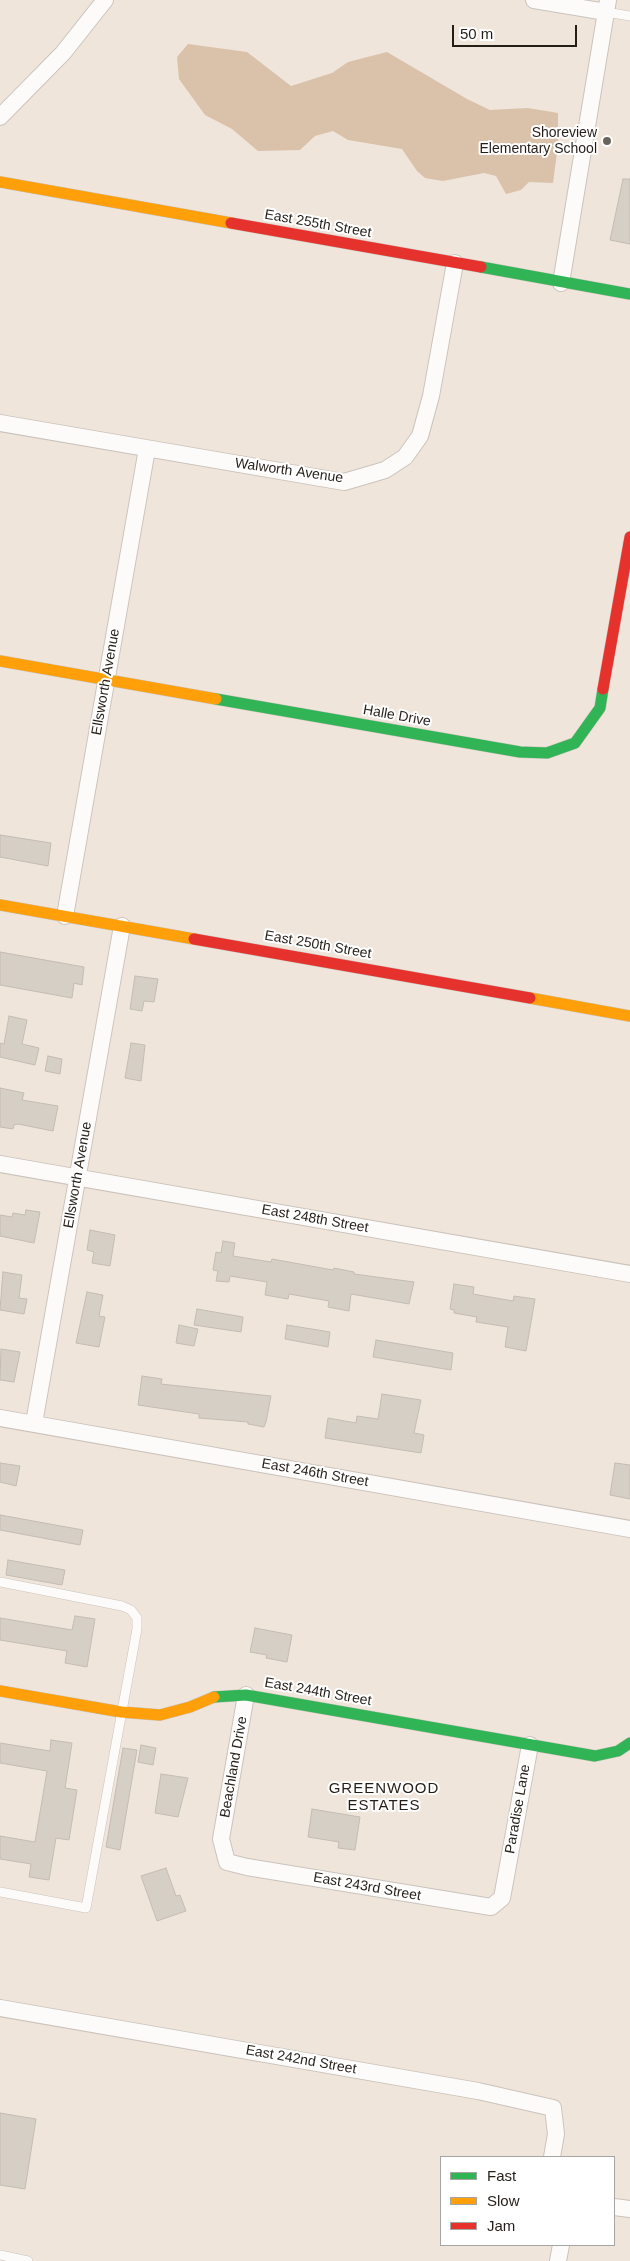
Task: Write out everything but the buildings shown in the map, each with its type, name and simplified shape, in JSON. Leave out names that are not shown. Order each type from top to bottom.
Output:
[{"type":"street","points":[[0,117],[63,53],[106,0]]},
{"type":"street","points":[[534,0],[607,6],[561,283]]},
{"type":"street","name":"East 255th Street","points":[[0,182],[630,294]]},
{"type":"street","name":"Walworth Avenue","points":[[0,423],[344,482],[385,470],[405,456],[420,436],[431,396],[455,263]]},
{"type":"street","name":"Ellsworth Avenue","points":[[65,916],[147,449]]},
{"type":"street","name":"Halle Drive","points":[[0,662],[520,752],[547,753],[575,743],[600,708],[630,537]]},
{"type":"street","name":"East 250th Street","points":[[0,905],[630,1016]]},
{"type":"street","name":"Ellsworth Avenue","points":[[34,1423],[122,926]]},
{"type":"street","name":"East 248th Street","points":[[0,1164],[630,1274]]},
{"type":"street","name":"East 246th Street","points":[[0,1418],[630,1530]]},
{"type":"street","name":"East 244th Street","points":[[0,1691],[121,1712],[160,1715],[190,1707],[218,1696],[246,1695],[595,1756],[618,1752],[630,1743]]},
{"type":"street","name":"Beachland Drive","points":[[221,1840],[246,1695]]},
{"type":"street","name":"Paradise Lane","points":[[507,1873],[530,1745]]},
{"type":"street","name":"East 243rd Street","points":[[221,1840],[227,1862],[491,1907],[502,1898],[507,1873]]},
{"type":"street","name":"East 242nd Street","points":[[0,2008],[478,2091],[554,2108],[556,2134],[552,2156]]},
{"type":"street","points":[[615,2207],[630,2209]]},
{"type":"street","points":[[558,2261],[561,2246]]},
{"type":"lane","points":[[607,6],[630,16]]},
{"type":"lane","points":[[0,1582],[80,1597],[131,1610],[137,1618],[137,1628],[86,1908],[0,1892]]},
{"type":"lane","points":[[0,2255],[28,2261]]},
{"type":"shaded area","points":[[188,44],[247,52],[291,86],[332,73],[348,62],[387,52],[467,99],[490,110],[528,108],[558,113],[558,145],[553,183],[529,182],[521,190],[506,194],[496,176],[484,173],[443,181],[425,178],[417,171],[402,149],[348,140],[333,131],[315,136],[300,150],[258,151],[232,129],[205,115],[179,79],[177,57]]},
{"type":"traffic: fast","points":[[481,267],[630,294]]},
{"type":"traffic: fast","points":[[216,699],[520,752],[547,753],[575,743],[600,708],[603,689]]},
{"type":"traffic: fast","points":[[214,1697],[246,1695],[595,1756],[618,1751],[630,1743]]},
{"type":"traffic: slow","points":[[0,182],[231,223]]},
{"type":"traffic: slow","points":[[0,661],[216,699]]},
{"type":"traffic: slow","points":[[0,905],[194,939]]},
{"type":"traffic: slow","points":[[530,998],[630,1016]]},
{"type":"traffic: slow","points":[[0,1691],[121,1712],[160,1715],[190,1707],[214,1697]]},
{"type":"traffic: jam","points":[[231,223],[481,267]]},
{"type":"traffic: jam","points":[[603,689],[630,537]]},
{"type":"traffic: jam","points":[[194,939],[530,998]]},
{"type":"place","name":"Shoreview Elementary School","points":[[607,141]]},
{"type":"district","name":"GREENWOOD ESTATES","points":[[384,1798]]}]
